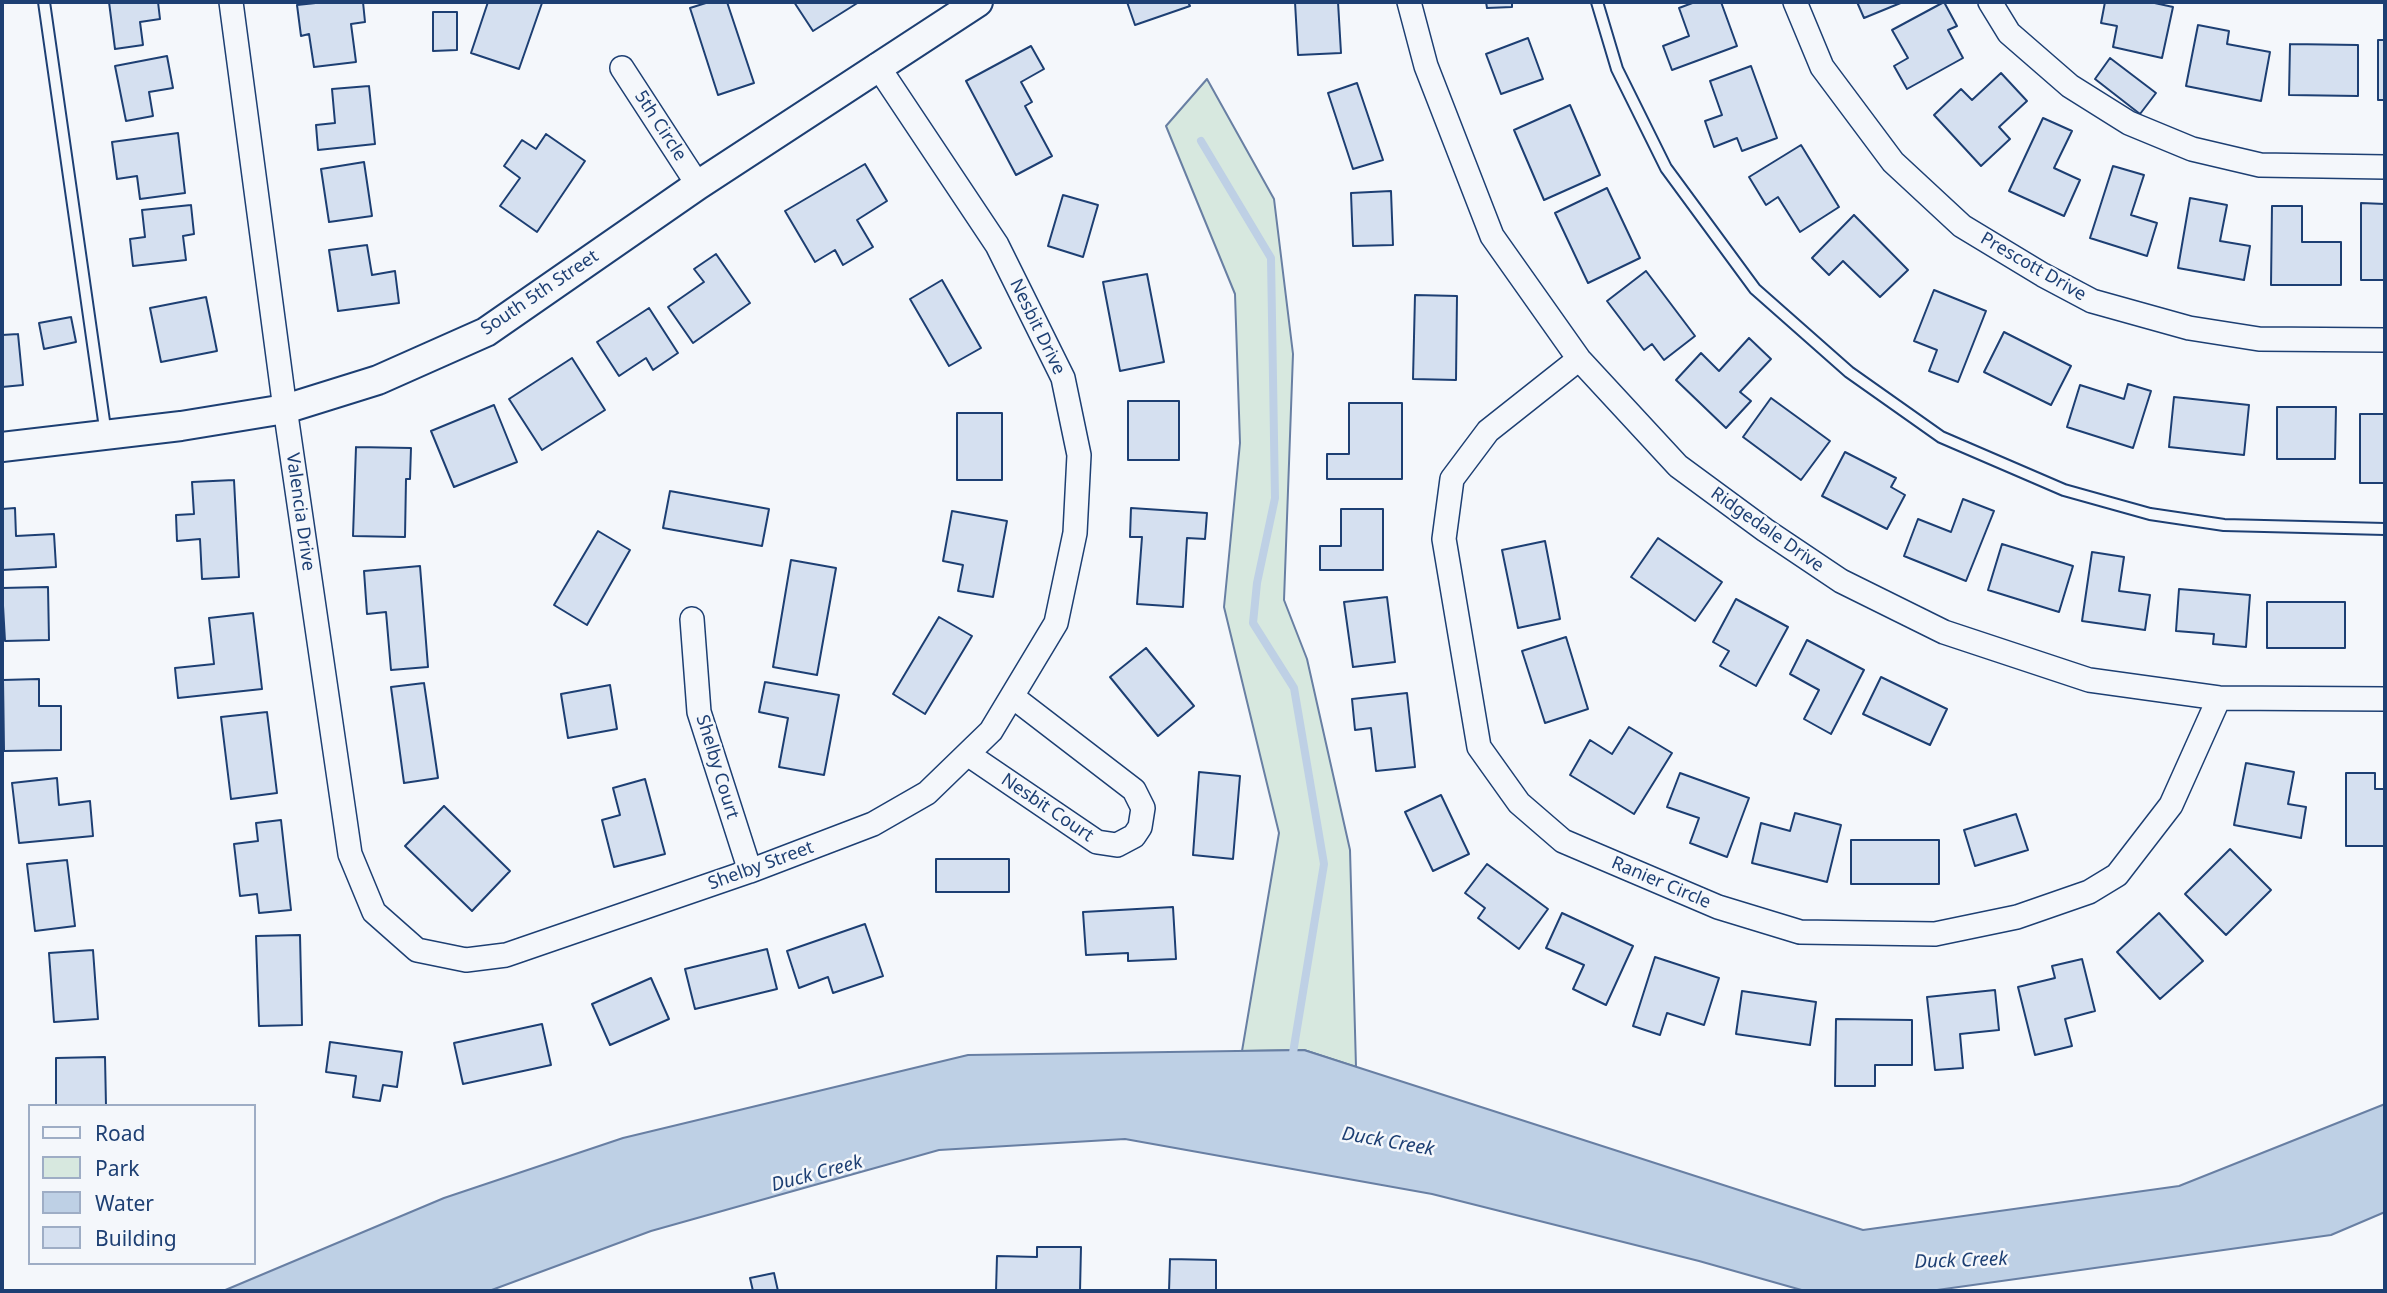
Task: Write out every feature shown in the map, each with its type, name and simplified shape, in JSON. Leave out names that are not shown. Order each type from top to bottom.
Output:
[{"type":"street","name":"Valencia Drive","points":[[231,2],[285,409],[350,854],[374,912],[417,950],[466,960]]},
{"type":"street","name":"South 5th Street","points":[[2,446],[106,435],[285,409],[378,380],[486,332],[698,184],[975,2]]},
{"type":"street","name":"Ridgedale Drive","points":[[1409,2],[1426,66],[1492,236],[1579,359],[1678,466],[1841,581],[1944,632],[2089,681],[2219,698],[2385,699]]},
{"type":"street","name":"Prescott Drive","points":[[1795,2],[1822,67],[1893,163],[1962,226],[2043,275],[2092,301],[2189,328],[2259,339],[2385,340]]},
{"type":"street","points":[[1990,2],[2008,33],[2070,86],[2129,123],[2192,149],[2260,165],[2385,167]]},
{"type":"street","name":"Nesbit Drive","points":[[877,65],[997,245],[1063,378],[1079,455],[1075,533],[1056,624],[1013,697]]},
{"type":"street","name":"5th Circle","points":[[622,68],[698,184]]},
{"type":"street","name":"Ranier Circle","points":[[1579,359],[1488,431],[1452,479],[1444,539],[1479,747],[1518,803],[1563,841],[1718,907],[1800,932],[1935,934],[2017,917],[2089,892],[2117,875],[2171,805],[2219,698]]},
{"type":"street","name":"Shelby Court","points":[[692,619],[699,712],[750,872]]},
{"type":"street","name":"Nesbit Court","points":[[969,755],[1097,842],[1117,845],[1134,836],[1140,827],[1143,808],[1134,790],[1013,697]]},
{"type":"street","name":"Shelby Street","points":[[466,960],[506,955],[750,872],[873,824],[927,793],[969,755],[991,730],[1013,697]]},
{"type":"lane","points":[[44,2],[106,435]]},
{"type":"lane","points":[[1597,2],[1617,69],[1666,168],[1755,289],[1849,372],[1941,437],[2064,489],[2150,514],[2224,525],[2385,530]]},
{"type":"green space","points":[[1207,79],[1274,199],[1293,354],[1284,600],[1307,659],[1350,850],[1356,1067],[1304,1050],[1242,1051],[1279,833],[1224,607],[1240,443],[1235,294],[1166,126]]},
{"type":"water","name":"Duck Creek","points":[[1304,1050],[1863,1230],[2179,1186],[2385,1104],[2385,1212],[2331,1235],[1930,1291],[1805,1291],[1699,1261],[1432,1194],[1125,1139],[939,1150],[651,1231],[489,1291],[223,1291],[444,1198],[623,1138],[968,1055]]},
{"type":"building","points":[[109,2],[158,2],[160,19],[140,22],[143,45],[115,49]]},
{"type":"building","points":[[363,2],[365,22],[351,24],[356,62],[314,67],[309,34],[301,36],[297,5]]},
{"type":"building","points":[[488,2],[542,3],[519,69],[471,53]]},
{"type":"building","points":[[709,2],[727,2],[754,83],[718,95],[690,8]]},
{"type":"building","points":[[794,2],[859,2],[813,31]]},
{"type":"building","points":[[1127,2],[1188,2],[1190,6],[1135,25]]},
{"type":"building","points":[[1295,2],[1338,2],[1341,53],[1298,55]]},
{"type":"building","points":[[1486,2],[1512,2],[1512,7],[1487,8]]},
{"type":"building","points":[[1695,2],[1721,2],[1737,46],[1672,70],[1663,46],[1689,36],[1679,8]]},
{"type":"building","points":[[1857,2],[1903,2],[1864,18]]},
{"type":"building","points":[[1944,2],[1957,26],[1948,30],[1963,58],[1907,89],[1894,66],[1908,58],[1892,30]]},
{"type":"building","points":[[2105,2],[2150,2],[2173,7],[2162,58],[2113,47],[2117,26],[2101,23]]},
{"type":"building","points":[[433,12],[457,12],[457,50],[433,51]]},
{"type":"building","points":[[2198,25],[2229,31],[2227,44],[2270,52],[2261,101],[2186,86]]},
{"type":"building","points":[[1528,38],[1543,79],[1501,94],[1486,54]]},
{"type":"building","points":[[2378,40],[2385,40],[2385,100],[2378,100]]},
{"type":"building","points":[[2290,44],[2358,45],[2358,96],[2289,95]]},
{"type":"building","points":[[1031,46],[1044,69],[1021,82],[1032,102],[1025,106],[1052,156],[1016,175],[966,81]]},
{"type":"building","points":[[167,56],[173,88],[149,92],[153,116],[126,121],[115,66]]},
{"type":"building","points":[[2110,58],[2156,93],[2140,114],[2095,79]]},
{"type":"building","points":[[1751,66],[1777,138],[1742,151],[1737,138],[1714,147],[1705,121],[1722,115],[1710,81]]},
{"type":"building","points":[[2001,73],[2027,101],[1999,127],[2010,139],[1981,166],[1934,115],[1961,89],[1972,100]]},
{"type":"building","points":[[1357,83],[1383,160],[1353,169],[1328,93]]},
{"type":"building","points":[[369,86],[375,144],[318,150],[316,125],[335,123],[332,89]]},
{"type":"building","points":[[1570,105],[1600,175],[1544,200],[1514,130]]},
{"type":"building","points":[[2043,118],[2072,131],[2054,168],[2080,180],[2064,216],[2009,191]]},
{"type":"building","points":[[178,133],[185,193],[140,199],[137,176],[117,179],[112,142]]},
{"type":"building","points":[[546,134],[585,161],[537,232],[500,206],[520,178],[504,166],[522,140],[536,149]]},
{"type":"building","points":[[1801,145],[1839,207],[1800,232],[1778,197],[1766,205],[1749,177]]},
{"type":"building","points":[[364,162],[372,216],[329,222],[321,169]]},
{"type":"building","points":[[865,164],[887,201],[857,220],[873,247],[843,265],[835,250],[815,262],[785,211]]},
{"type":"building","points":[[2113,166],[2144,175],[2131,215],[2157,223],[2147,256],[2090,238]]},
{"type":"building","points":[[1607,188],[1640,258],[1588,283],[1555,213]]},
{"type":"building","points":[[1391,191],[1393,245],[1353,246],[1351,193]]},
{"type":"building","points":[[1063,195],[1098,205],[1083,257],[1048,246]]},
{"type":"building","points":[[2190,198],[2227,205],[2220,241],[2250,246],[2244,280],[2178,268]]},
{"type":"building","points":[[2361,203],[2385,204],[2385,280],[2361,280]]},
{"type":"building","points":[[191,205],[194,234],[183,236],[186,260],[133,266],[130,239],[145,237],[142,210]]},
{"type":"building","points":[[2272,206],[2302,206],[2302,242],[2341,242],[2341,285],[2271,285]]},
{"type":"building","points":[[1854,215],[1908,270],[1880,297],[1843,261],[1829,275],[1812,258]]},
{"type":"building","points":[[367,245],[372,275],[395,271],[399,303],[338,311],[329,250]]},
{"type":"building","points":[[716,254],[750,303],[693,343],[668,307],[704,282],[694,269]]},
{"type":"building","points":[[1646,271],[1695,336],[1664,360],[1652,344],[1644,350],[1607,301]]},
{"type":"building","points":[[1147,274],[1164,362],[1120,371],[1103,282]]},
{"type":"building","points":[[942,280],[981,348],[949,366],[910,299]]},
{"type":"building","points":[[1934,290],[1986,311],[1958,382],[1929,371],[1937,350],[1914,341]]},
{"type":"building","points":[[1415,295],[1457,296],[1456,380],[1413,379]]},
{"type":"building","points":[[206,297],[217,351],[161,362],[150,308]]},
{"type":"building","points":[[649,308],[678,353],[653,370],[646,358],[619,376],[597,342]]},
{"type":"building","points":[[71,317],[76,342],[44,349],[39,323]]},
{"type":"building","points":[[2004,332],[2071,366],[2051,405],[1984,372]]},
{"type":"building","points":[[18,334],[23,385],[2,387],[2,335]]},
{"type":"building","points":[[1749,338],[1771,359],[1740,392],[1751,401],[1726,428],[1676,380],[1701,353],[1719,371]]},
{"type":"building","points":[[572,358],[605,410],[542,450],[509,399]]},
{"type":"building","points":[[2128,384],[2151,391],[2133,448],[2067,427],[2080,385],[2124,399]]},
{"type":"building","points":[[2174,397],[2249,405],[2244,455],[2169,447]]},
{"type":"building","points":[[1771,398],[1830,441],[1801,480],[1743,437]]},
{"type":"building","points":[[1128,401],[1179,401],[1179,460],[1128,460]]},
{"type":"building","points":[[1349,403],[1402,403],[1402,479],[1327,479],[1327,454],[1349,454]]},
{"type":"building","points":[[494,405],[517,462],[454,487],[431,431]]},
{"type":"building","points":[[2277,407],[2336,407],[2335,459],[2277,459]]},
{"type":"building","points":[[957,413],[1002,413],[1002,480],[957,480]]},
{"type":"building","points":[[2360,414],[2385,414],[2385,483],[2360,483]]},
{"type":"building","points":[[356,447],[411,448],[410,479],[406,479],[405,537],[353,536]]},
{"type":"building","points":[[1845,452],[1896,478],[1891,487],[1905,495],[1887,529],[1822,496]]},
{"type":"building","points":[[234,480],[239,577],[202,579],[200,539],[177,541],[176,515],[194,514],[192,482]]},
{"type":"building","points":[[670,491],[769,509],[762,546],[663,528]]},
{"type":"building","points":[[1963,499],[1994,511],[1966,581],[1904,556],[1918,519],[1951,532]]},
{"type":"building","points":[[15,508],[16,536],[54,534],[56,567],[2,570],[2,509]]},
{"type":"building","points":[[1131,508],[1207,513],[1205,539],[1187,538],[1183,607],[1137,604],[1142,537],[1130,537]]},
{"type":"building","points":[[1341,509],[1383,509],[1383,570],[1320,570],[1320,546],[1341,546]]},
{"type":"building","points":[[952,511],[1007,521],[993,597],[958,591],[963,565],[943,561]]},
{"type":"building","points":[[598,531],[630,550],[587,625],[554,605]]},
{"type":"building","points":[[1658,538],[1722,582],[1695,621],[1631,577]]},
{"type":"building","points":[[1545,541],[1560,619],[1518,628],[1502,550]]},
{"type":"building","points":[[2002,544],[2073,566],[2059,612],[1988,590]]},
{"type":"building","points":[[2092,552],[2124,557],[2119,591],[2150,595],[2145,630],[2082,621]]},
{"type":"building","points":[[791,560],[836,568],[817,675],[773,667]]},
{"type":"building","points":[[420,566],[428,667],[391,670],[386,612],[367,614],[364,571]]},
{"type":"building","points":[[48,587],[49,640],[5,641],[2,588]]},
{"type":"building","points":[[2179,589],[2250,595],[2246,647],[2213,644],[2214,634],[2176,631]]},
{"type":"building","points":[[1387,597],[1395,662],[1353,667],[1344,602]]},
{"type":"building","points":[[1736,599],[1788,627],[1756,686],[1720,666],[1729,651],[1713,642]]},
{"type":"building","points":[[2267,602],[2345,602],[2345,648],[2267,648]]},
{"type":"building","points":[[253,613],[262,689],[178,698],[175,668],[214,664],[209,618]]},
{"type":"building","points":[[939,617],[972,636],[925,714],[893,694]]},
{"type":"building","points":[[1566,637],[1588,709],[1545,723],[1522,651]]},
{"type":"building","points":[[1807,640],[1864,670],[1831,734],[1804,719],[1819,690],[1790,674]]},
{"type":"building","points":[[1146,648],[1194,706],[1158,736],[1110,677]]},
{"type":"building","points":[[1881,677],[1947,709],[1930,745],[1863,714]]},
{"type":"building","points":[[39,679],[39,706],[61,706],[61,750],[4,751],[3,680]]},
{"type":"building","points":[[765,682],[839,695],[824,775],[779,767],[788,718],[759,712]]},
{"type":"building","points":[[424,683],[438,778],[404,783],[391,687]]},
{"type":"building","points":[[610,685],[617,729],[568,738],[561,694]]},
{"type":"building","points":[[1407,693],[1415,767],[1376,771],[1371,728],[1355,730],[1352,699]]},
{"type":"building","points":[[267,712],[277,793],[231,799],[221,717]]},
{"type":"building","points":[[1629,727],[1672,753],[1634,814],[1570,775],[1590,740],[1612,754]]},
{"type":"building","points":[[2246,763],[2294,772],[2288,804],[2306,807],[2301,838],[2234,825]]},
{"type":"building","points":[[1199,772],[1240,776],[1233,859],[1193,855]]},
{"type":"building","points":[[1680,773],[1749,798],[1727,857],[1690,843],[1699,818],[1667,807]]},
{"type":"building","points":[[2346,773],[2375,773],[2375,789],[2385,789],[2385,846],[2346,846]]},
{"type":"building","points":[[57,778],[59,805],[90,801],[93,836],[19,843],[12,783]]},
{"type":"building","points":[[645,779],[665,854],[614,867],[602,820],[620,815],[613,788]]},
{"type":"building","points":[[1441,795],[1469,854],[1433,871],[1405,812]]},
{"type":"building","points":[[444,806],[510,871],[472,911],[405,846]]},
{"type":"building","points":[[1795,813],[1841,825],[1827,882],[1752,863],[1761,823],[1790,831]]},
{"type":"building","points":[[2016,814],[2028,850],[1975,866],[1964,830]]},
{"type":"building","points":[[281,820],[291,910],[259,913],[257,894],[240,896],[234,844],[258,841],[256,823]]},
{"type":"building","points":[[1851,840],[1939,840],[1939,884],[1851,884]]},
{"type":"building","points":[[2230,849],[2271,890],[2226,935],[2185,894]]},
{"type":"building","points":[[936,859],[1009,859],[1009,892],[936,892]]},
{"type":"building","points":[[67,860],[75,926],[35,931],[27,864]]},
{"type":"building","points":[[1487,864],[1548,909],[1519,949],[1478,918],[1485,908],[1465,893]]},
{"type":"building","points":[[1173,907],[1176,959],[1128,961],[1128,953],[1086,955],[1083,912]]},
{"type":"building","points":[[1562,913],[1633,946],[1606,1005],[1573,989],[1584,965],[1546,948]]},
{"type":"building","points":[[2159,913],[2203,961],[2160,999],[2117,952]]},
{"type":"building","points":[[865,924],[883,976],[833,993],[828,977],[799,988],[787,951]]},
{"type":"building","points":[[300,935],[302,1025],[259,1026],[256,936]]},
{"type":"building","points":[[767,949],[777,989],[695,1009],[685,969]]},
{"type":"building","points":[[93,950],[98,1019],[54,1022],[49,953]]},
{"type":"building","points":[[1655,957],[1719,978],[1704,1025],[1667,1013],[1660,1035],[1633,1026]]},
{"type":"building","points":[[2082,959],[2095,1011],[2065,1019],[2072,1046],[2035,1055],[2018,987],[2055,978],[2052,966]]},
{"type":"building","points":[[651,978],[669,1019],[610,1045],[592,1004]]},
{"type":"building","points":[[1995,990],[1999,1030],[1960,1034],[1963,1068],[1935,1070],[1927,997]]},
{"type":"building","points":[[1742,991],[1816,1002],[1810,1045],[1736,1034]]},
{"type":"building","points":[[1836,1019],[1912,1020],[1912,1065],[1875,1065],[1875,1086],[1835,1086]]},
{"type":"building","points":[[542,1024],[551,1065],[463,1084],[454,1043]]},
{"type":"building","points":[[330,1042],[402,1052],[397,1087],[383,1085],[380,1101],[353,1097],[356,1076],[326,1072]]},
{"type":"building","points":[[105,1057],[106,1104],[56,1104],[56,1058]]},
{"type":"building","points":[[1037,1247],[1081,1247],[1080,1291],[996,1291],[997,1256],[1037,1257]]},
{"type":"building","points":[[1170,1259],[1216,1260],[1216,1291],[1169,1291]]},
{"type":"building","points":[[774,1273],[778,1291],[753,1291],[750,1278]]},
{"type":"waterway","points":[[1201,141],[1271,258],[1275,498],[1257,583],[1253,623],[1294,688],[1324,864],[1292,1059]]}]
